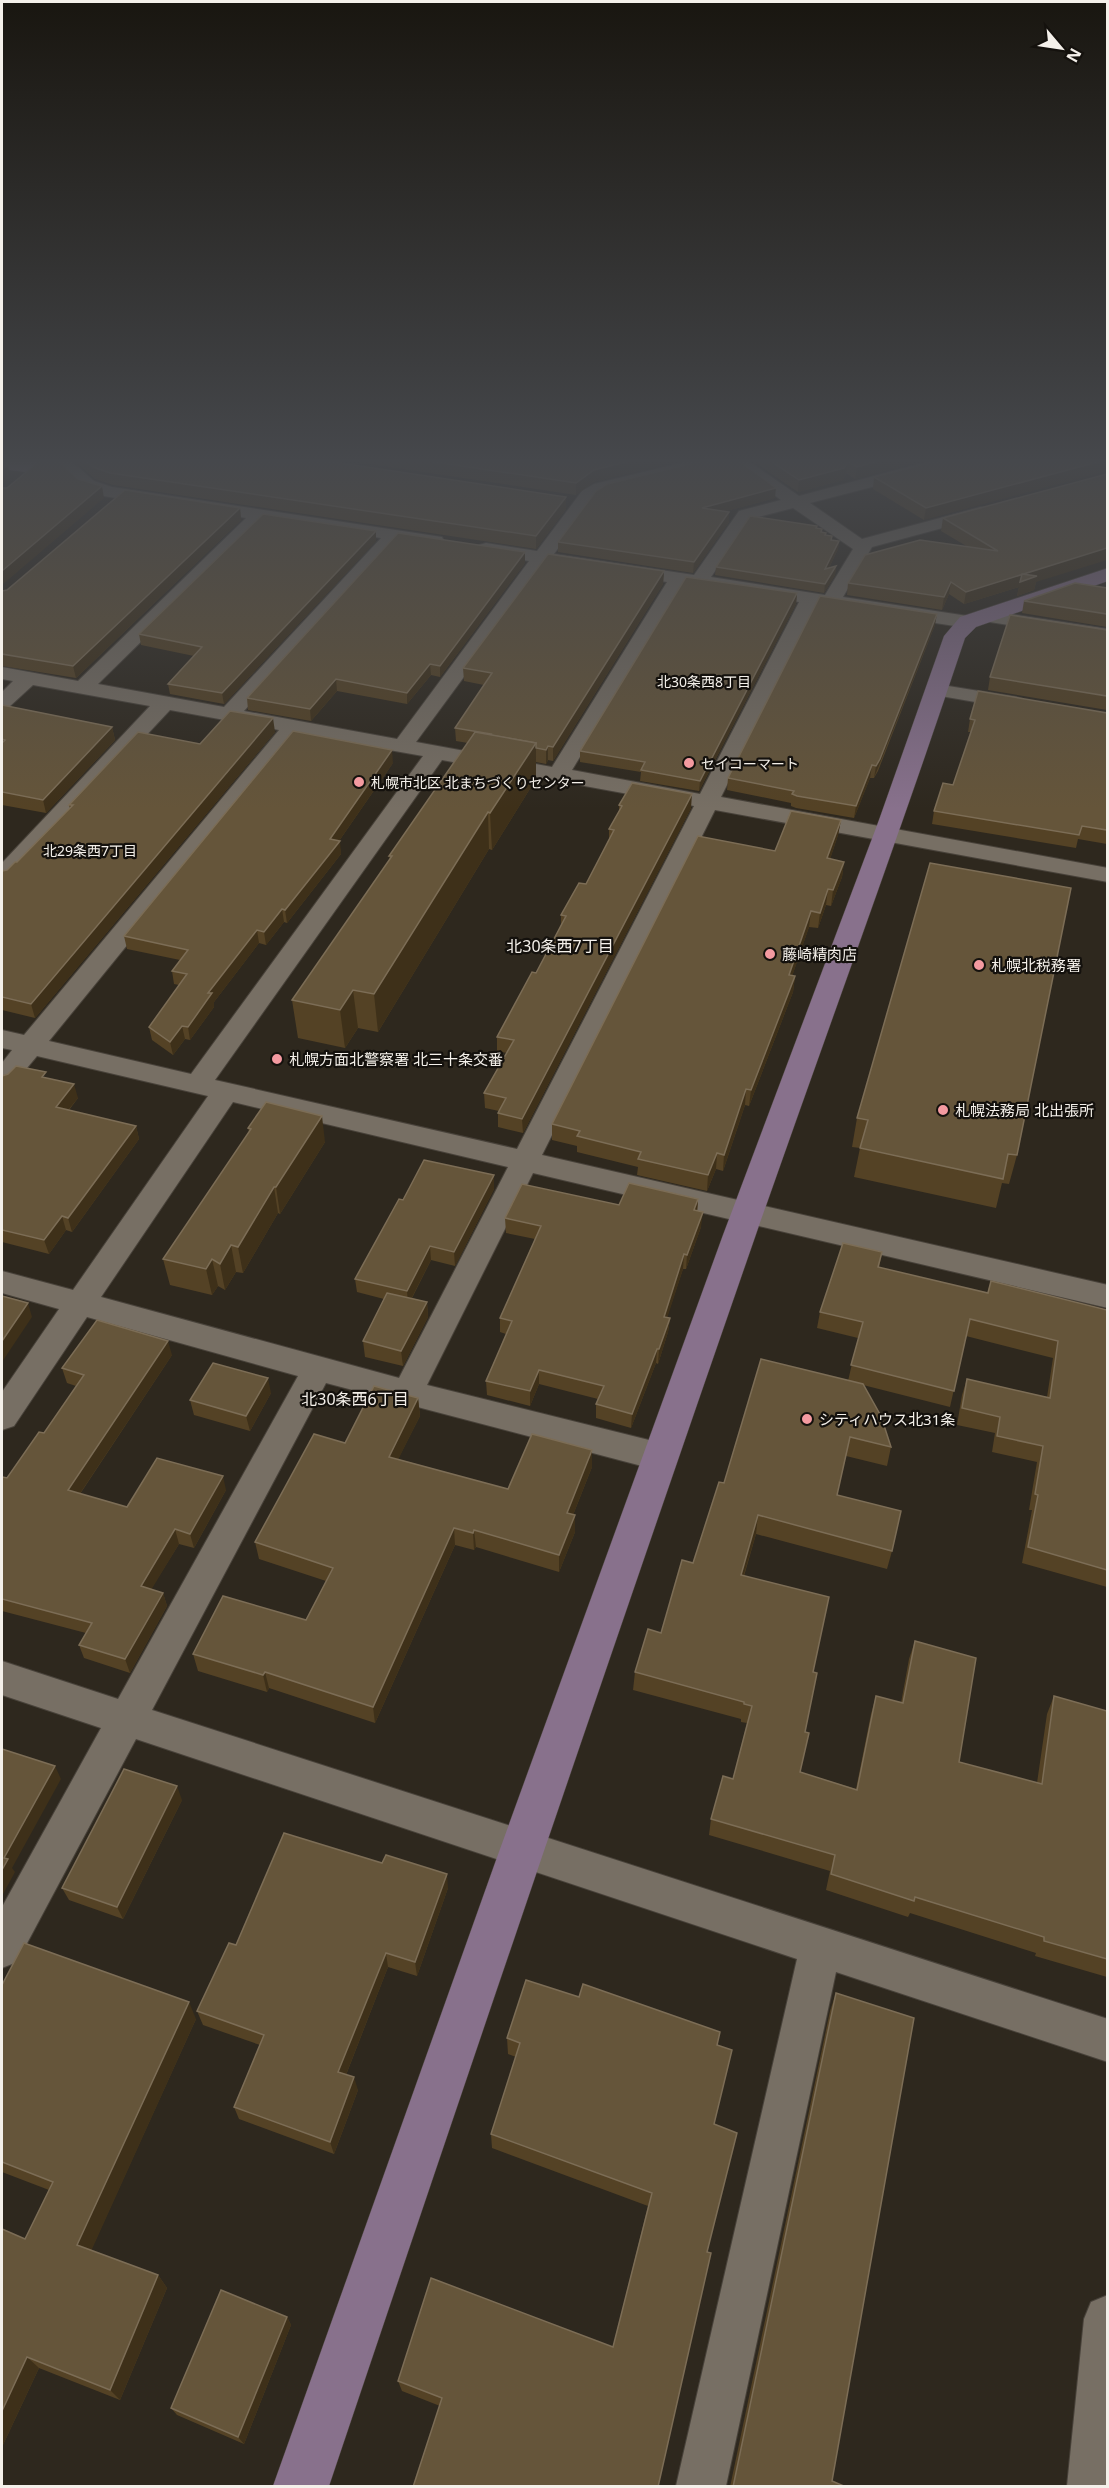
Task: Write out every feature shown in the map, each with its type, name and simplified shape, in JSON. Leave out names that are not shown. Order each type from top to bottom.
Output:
[{"type":"street","points":[[82,688],[196,576]]},
{"type":"street","points":[[229,714],[356,576]]},
{"type":"street","points":[[403,746],[528,576]]},
{"type":"street","points":[[664,576],[821,600],[1107,635]]},
{"type":"street","points":[[559,774],[692,576]]},
{"type":"street","points":[[407,1393],[709,801],[821,600],[840,576]]},
{"type":"street","points":[[301,2487],[522,1849],[748,1212],[887,834],[955,636],[976,619],[1101,576]]},
{"type":"street","points":[[2,673],[1107,875]]},
{"type":"street","points":[[2,703],[29,677]]},
{"type":"street","points":[[936,690],[1038,706]]},
{"type":"street","points":[[2,876],[165,703]]},
{"type":"street","points":[[2,1080],[294,726]]},
{"type":"street","points":[[2,1417],[80,1303],[212,1088],[437,752]]},
{"type":"street","points":[[2,1039],[1107,1297]]},
{"type":"street","points":[[2,1282],[407,1393],[661,1457]]},
{"type":"street","points":[[2,1947],[318,1369]]},
{"type":"street","points":[[2,1678],[1107,2041]]},
{"type":"street","points":[[701,2487],[821,1947]]},
{"type":"street","points":[[1092,2487],[1107,2319]]},
{"type":"building","points":[[23,576],[168,576],[73,666],[2,654],[2,591],[7,590]]},
{"type":"building","points":[[199,576],[333,576],[222,693],[168,684],[202,647],[139,634]]},
{"type":"building","points":[[359,576],[507,576],[440,666],[430,664],[407,693],[336,679],[310,709],[247,698]]},
{"type":"building","points":[[532,576],[661,576],[553,747],[548,746],[546,750],[536,748],[536,743],[455,728],[492,673],[463,668]]},
{"type":"building","points":[[774,576],[830,576],[825,584]]},
{"type":"building","points":[[852,576],[1017,576],[966,592],[951,582],[944,597],[848,583]]},
{"type":"building","points":[[1021,576],[1037,576],[1020,582]]},
{"type":"building","points":[[686,577],[797,593],[700,781],[641,770],[645,762],[580,751]]},
{"type":"building","points":[[1075,583],[1107,588],[1107,614],[1024,601]]},
{"type":"building","points":[[820,596],[937,614],[880,759],[876,766],[872,765],[856,806],[797,796],[792,794],[794,791],[728,778]]},
{"type":"building","points":[[1010,615],[1107,630],[1107,696],[990,677]]},
{"type":"building","points":[[978,691],[1107,713],[1107,830],[1082,826],[1079,835],[934,811],[943,783],[953,785],[975,720],[970,719]]},
{"type":"building","points":[[2,705],[112,727],[43,800],[2,792],[2,743],[5,740],[2,739]]},
{"type":"building","points":[[230,711],[273,718],[31,1004],[2,997],[2,871],[17,862],[73,805],[69,805],[138,732],[200,744]]},
{"type":"building","points":[[293,731],[392,750],[330,839],[340,841],[285,910],[282,909],[264,932],[257,930],[208,993],[212,993],[188,1027],[182,1026],[170,1042],[149,1027],[187,974],[172,971],[188,950],[124,936]]},
{"type":"building","points":[[475,732],[536,743],[490,813],[488,812],[374,994],[353,990],[340,1010],[292,1000],[392,856],[389,856]]},
{"type":"building","points":[[632,783],[692,794],[522,1119],[498,1113],[506,1098],[484,1093],[514,1040],[497,1037],[532,972],[536,973],[566,916],[561,915],[579,883],[586,884],[614,830],[609,829]]},
{"type":"building","points":[[791,811],[841,820],[827,858],[844,862],[833,890],[828,889],[820,913],[811,911],[789,975],[795,976],[751,1090],[746,1089],[724,1155],[717,1153],[708,1175],[638,1159],[641,1152],[577,1136],[580,1131],[552,1124],[698,836],[775,851]]},
{"type":"building","points":[[930,863],[1071,888],[1017,1155],[1008,1154],[1003,1179],[860,1148],[868,1120],[857,1118]]},
{"type":"building","points":[[16,1066],[46,1072],[42,1077],[74,1084],[56,1107],[136,1126],[68,1218],[62,1216],[44,1240],[2,1230],[2,1076],[8,1074]]},
{"type":"building","points":[[266,1102],[322,1116],[274,1187],[238,1247],[231,1245],[220,1264],[212,1259],[206,1269],[163,1259],[251,1129],[248,1128]]},
{"type":"building","points":[[424,1160],[494,1175],[454,1252],[430,1246],[407,1291],[355,1279],[399,1199],[403,1200]]},
{"type":"building","points":[[629,1183],[698,1199],[694,1210],[703,1212],[687,1255],[684,1254],[664,1317],[670,1318],[632,1414],[596,1404],[604,1386],[539,1370],[530,1391],[486,1381],[512,1321],[500,1318],[541,1226],[505,1218],[522,1184],[619,1205]]},
{"type":"building","points":[[843,1243],[882,1252],[878,1267],[988,1293],[991,1281],[1107,1310],[1107,1570],[1028,1547],[1038,1495],[1035,1494],[1043,1446],[997,1436],[1000,1417],[962,1408],[967,1379],[1050,1398],[1058,1341],[970,1319],[954,1391],[851,1365],[863,1322],[820,1312]]},
{"type":"building","points":[[387,1293],[427,1302],[401,1351],[363,1341]]},
{"type":"building","points":[[2,1296],[28,1303],[2,1341]]},
{"type":"building","points":[[97,1320],[168,1341],[68,1490],[127,1507],[157,1458],[223,1476],[190,1534],[175,1529],[141,1586],[163,1593],[125,1659],[79,1645],[92,1623],[2,1599],[2,1479],[7,1478],[39,1432],[44,1433],[84,1375],[62,1368]]},
{"type":"building","points":[[761,1359],[863,1384],[881,1416],[891,1447],[850,1437],[837,1495],[901,1511],[892,1551],[758,1515],[741,1575],[829,1597],[813,1672],[817,1673],[805,1732],[809,1733],[800,1772],[857,1790],[876,1696],[903,1703],[915,1641],[976,1658],[959,1762],[1042,1784],[1054,1696],[1107,1711],[1107,1959],[1044,1941],[1044,1937],[915,1897],[914,1901],[831,1874],[835,1855],[711,1819],[723,1776],[733,1779],[752,1706],[635,1672],[648,1629],[661,1633],[682,1560],[693,1563],[719,1482],[724,1483]]},
{"type":"building","points":[[213,1363],[268,1378],[246,1416],[190,1400]]},
{"type":"building","points":[[374,1386],[418,1398],[389,1457],[508,1489],[532,1434],[592,1450],[567,1513],[575,1515],[559,1555],[474,1530],[473,1533],[454,1528],[373,1707],[265,1672],[263,1675],[193,1654],[223,1596],[306,1620],[333,1568],[255,1542],[314,1434],[345,1443]]},
{"type":"building","points":[[2,1749],[55,1766],[4,1858],[8,1859],[2,1870]]},
{"type":"building","points":[[124,1769],[177,1786],[117,1907],[62,1888]]},
{"type":"building","points":[[284,1833],[382,1863],[386,1855],[447,1874],[415,1962],[386,1953],[338,2072],[354,2077],[330,2142],[234,2107],[264,2035],[197,2011],[229,1943],[236,1945]]},
{"type":"building","points":[[24,1943],[189,2002],[77,2245],[158,2275],[110,2390],[27,2357],[2,2411],[2,2229],[25,2239],[53,2182],[2,2162],[2,1985]]},
{"type":"building","points":[[526,1980],[579,1997],[583,1984],[720,2032],[717,2045],[732,2050],[714,2124],[737,2133],[707,2252],[711,2253],[658,2487],[413,2487],[442,2398],[398,2381],[431,2278],[613,2347],[652,2193],[491,2134],[520,2043],[507,2038]]},
{"type":"building","points":[[836,1993],[914,2018],[832,2481],[846,2487],[733,2487]]},
{"type":"building","points":[[221,2290],[287,2317],[238,2437],[171,2408]]},
{"type":"place","name":"セイコーマート","points":[[689,763]]},
{"type":"place","name":"札幌市北区 北まちづくりセンター","points":[[359,782]]},
{"type":"place","name":"藤崎精肉店","points":[[770,954]]},
{"type":"place","name":"札幌北税務署","points":[[979,965]]},
{"type":"place","name":"札幌方面北警察署 北三十条交番","points":[[277,1059]]},
{"type":"place","name":"札幌法務局 北出張所","points":[[943,1110]]},
{"type":"place","name":"シティハウス北31条","points":[[807,1419]]},
{"type":"district","name":"北30条西8丁目","points":[[704,681]]},
{"type":"district","name":"北29条西7丁目","points":[[90,850]]},
{"type":"district","name":"北30条西7丁目","points":[[560,946]]},
{"type":"district","name":"北30条西6丁目","points":[[355,1399]]}]
